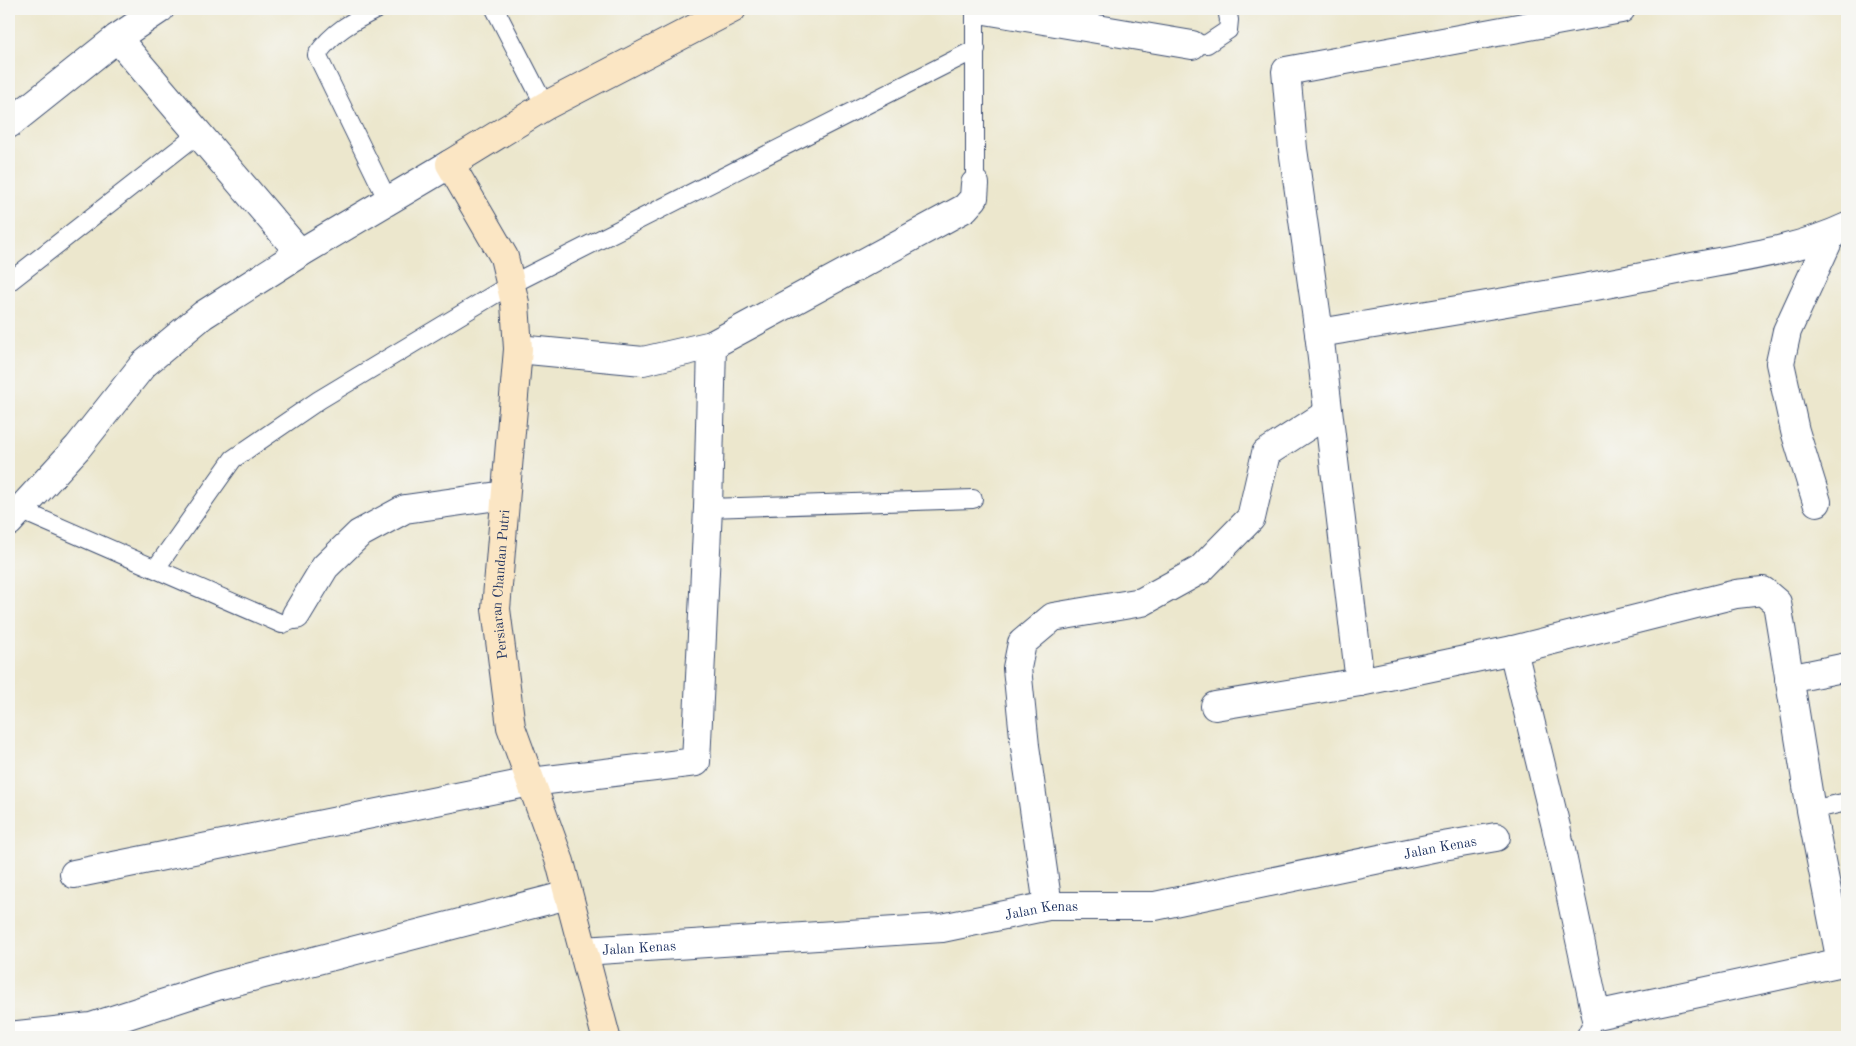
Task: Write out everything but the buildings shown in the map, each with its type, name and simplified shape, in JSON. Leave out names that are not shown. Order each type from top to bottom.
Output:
[{"type":"street","points":[[9,124],[117,38],[160,9]]},
{"type":"street","points":[[12,512],[78,447],[143,365],[203,315],[300,253],[545,106],[732,9]]},
{"type":"street","points":[[977,9],[1192,45]]},
{"type":"street","points":[[1360,682],[1318,333],[1293,149],[1286,71],[1621,9]]},
{"type":"street","points":[[117,38],[300,253]]},
{"type":"street","name":"Persiaran Chandan Putri","points":[[450,164],[504,257],[515,303],[518,348],[496,608],[512,727],[560,862],[606,1037]]},
{"type":"street","points":[[518,348],[643,361],[712,346],[965,208],[974,198],[975,184]]},
{"type":"street","points":[[1318,333],[1572,291],[1778,249],[1839,231]]},
{"type":"street","points":[[1817,502],[1795,431],[1780,363],[1787,331],[1839,231]]},
{"type":"street","points":[[74,874],[531,782],[696,762],[708,508],[712,346]]},
{"type":"street","points":[[1048,906],[1025,746],[1017,668],[1022,643],[1053,618],[1142,602],[1200,570],[1251,518],[1266,453],[1328,413]]},
{"type":"street","points":[[296,615],[325,567],[359,534],[405,509],[505,495]]},
{"type":"street","points":[[1215,706],[1360,682],[1513,650],[1736,594],[1763,591],[1778,603],[1811,810],[1844,961],[1590,1026],[1556,827],[1513,650]]},
{"type":"street","points":[[1789,679],[1847,667]]},
{"type":"street","name":"Jalan Kenas","points":[[583,951],[942,928],[1048,906],[1155,906],[1437,847],[1496,837]]},
{"type":"street","points":[[9,1036],[91,1027],[217,986],[568,895]]},
{"type":"lane","points":[[377,9],[346,25],[327,40],[317,54],[388,200]]},
{"type":"lane","points":[[495,9],[545,106]]},
{"type":"lane","points":[[975,184],[977,9]]},
{"type":"lane","points":[[1192,45],[1207,44],[1228,30],[1227,9]]},
{"type":"lane","points":[[156,568],[233,459],[319,400],[510,285],[976,50]]},
{"type":"lane","points":[[9,282],[198,134]]},
{"type":"lane","points":[[708,508],[973,499]]},
{"type":"lane","points":[[12,512],[156,568],[282,624],[290,621],[296,615]]},
{"type":"lane","points":[[1811,810],[1847,802]]}]
